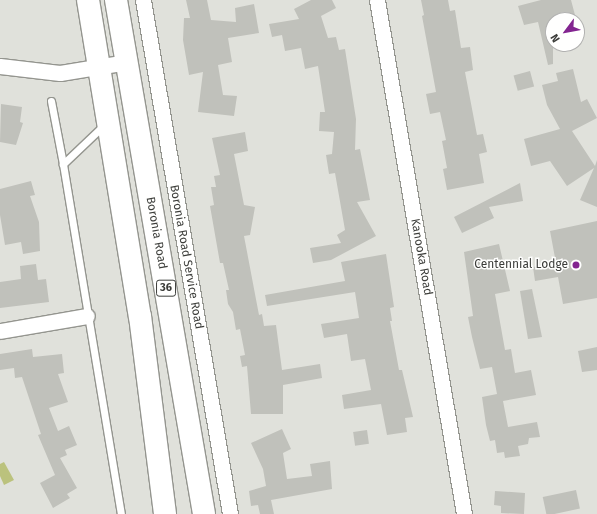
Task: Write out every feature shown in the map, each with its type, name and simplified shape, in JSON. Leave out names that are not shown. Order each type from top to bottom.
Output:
[{"type":"main road","name":"Boronia Road","points":[[116,0],[204,514]]},
{"type":"main road","points":[[85,2],[100,67],[140,316],[165,514]]},
{"type":"street","name":"Boronia Road Service Road","points":[[143,0],[230,514]]},
{"type":"street","name":"Kanooka Road","points":[[377,0],[464,514]]},
{"type":"street","points":[[0,66],[60,73],[127,62]]},
{"type":"street","points":[[0,331],[87,316]]},
{"type":"lane","points":[[52,101],[121,514]]},
{"type":"lane","points":[[63,164],[109,120]]},
{"type":"shaded area","points":[[4,462],[14,480],[4,485],[0,476],[0,464]]},
{"type":"building","points":[[186,0],[207,0],[211,20],[236,22],[235,8],[254,4],[259,33],[228,38],[232,62],[218,65],[223,95],[237,96],[234,116],[198,112],[203,72],[189,75],[183,40],[184,18],[190,18]]},
{"type":"building","points":[[311,0],[332,0],[336,8],[321,16],[328,38],[336,37],[339,50],[345,49],[356,119],[355,150],[360,149],[370,200],[357,202],[376,236],[331,260],[313,263],[310,248],[341,243],[337,235],[345,230],[335,173],[329,174],[326,155],[332,154],[334,132],[319,131],[320,112],[325,112],[318,66],[305,69],[301,48],[285,51],[282,35],[272,37],[269,24],[299,19],[294,9]]},
{"type":"building","points":[[421,0],[448,0],[450,11],[455,10],[461,48],[470,47],[473,70],[465,72],[477,135],[483,134],[487,152],[479,154],[484,183],[447,190],[443,169],[447,168],[442,141],[446,140],[440,112],[430,114],[426,94],[436,92],[422,16],[424,15]]},
{"type":"building","points":[[541,0],[571,0],[574,12],[545,12],[545,52],[553,52],[553,64],[548,65],[538,22],[524,25],[518,6]]},
{"type":"building","points":[[573,69],[581,102],[587,99],[597,118],[572,131],[595,166],[597,160],[597,207],[580,200],[594,168],[567,186],[550,161],[531,166],[524,139],[560,129],[547,105],[542,85],[558,81],[556,73]]},
{"type":"building","points":[[530,71],[534,86],[518,91],[514,75]]},
{"type":"building","points":[[1,104],[22,107],[20,122],[23,123],[16,145],[0,142]]},
{"type":"building","points":[[245,132],[248,151],[234,154],[244,205],[255,207],[250,235],[244,236],[259,315],[262,314],[264,326],[276,325],[282,370],[320,364],[322,378],[283,385],[283,414],[251,414],[247,366],[242,367],[240,356],[245,355],[240,329],[236,330],[233,312],[228,304],[226,290],[229,290],[223,263],[220,263],[210,206],[214,205],[211,187],[216,187],[214,176],[220,175],[212,138]]},
{"type":"building","points":[[31,181],[35,195],[30,196],[39,222],[40,251],[23,254],[21,242],[5,245],[0,215],[0,189]]},
{"type":"building","points":[[520,183],[523,201],[489,207],[494,218],[462,233],[454,217]]},
{"type":"building","name":"Centennial Lodge","points":[[597,221],[597,298],[563,304],[558,277],[535,281],[533,267],[556,263],[550,231]]},
{"type":"building","points":[[499,244],[510,291],[495,294],[505,350],[511,349],[515,373],[531,370],[536,395],[503,401],[508,427],[537,422],[540,437],[529,438],[528,444],[518,446],[520,456],[505,458],[504,452],[497,453],[495,440],[490,441],[486,425],[482,397],[497,394],[492,367],[480,369],[472,337],[468,317],[473,316],[464,252]]},
{"type":"building","points":[[386,254],[394,307],[390,308],[392,321],[390,321],[399,370],[402,370],[413,417],[405,418],[407,432],[387,435],[381,404],[344,409],[342,395],[371,390],[365,359],[351,361],[347,334],[324,338],[321,324],[359,318],[355,292],[267,306],[265,295],[345,281],[341,262]]},
{"type":"building","points":[[36,264],[38,280],[46,279],[49,302],[0,308],[0,282],[21,279],[20,266]]},
{"type":"building","points":[[532,289],[542,337],[528,339],[520,291]]},
{"type":"building","points":[[597,347],[597,370],[582,372],[578,351]]},
{"type":"building","points":[[32,349],[33,357],[62,354],[64,373],[58,374],[68,402],[49,408],[58,431],[69,426],[77,445],[65,450],[67,455],[60,458],[77,488],[67,494],[70,498],[53,508],[40,483],[55,475],[38,435],[41,434],[22,377],[15,378],[14,368],[0,370],[0,354]]},
{"type":"building","points":[[282,429],[291,449],[283,453],[287,479],[312,476],[310,464],[330,461],[332,489],[271,500],[274,514],[260,514],[258,505],[251,506],[249,491],[266,486],[263,469],[251,443]]},
{"type":"building","points":[[367,430],[369,444],[355,446],[353,432]]},
{"type":"building","points":[[576,490],[580,509],[554,514],[546,514],[543,497]]},
{"type":"building","points":[[495,491],[525,493],[524,514],[501,513],[501,506],[494,505]]},
{"type":"place","name":"Centennial Lodge","points":[[576,265]]}]
